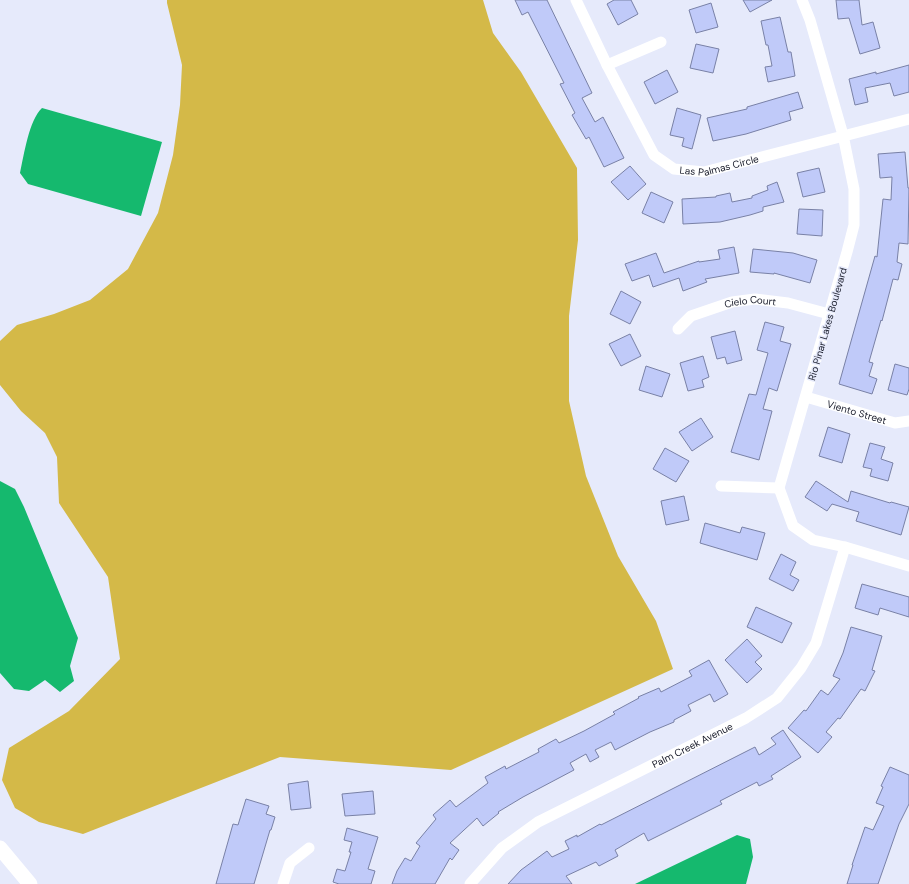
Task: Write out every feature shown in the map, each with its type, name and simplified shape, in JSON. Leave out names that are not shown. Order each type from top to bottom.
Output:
[{"type":"street","name":"Las Palmas Circle","points":[[576,0],[607,66],[654,154],[674,169],[704,172],[909,119]]},
{"type":"street","name":"Rio Pinar Lakes Boulevard","points":[[779,488],[854,225],[854,189],[843,135],[810,20],[802,0]]},
{"type":"street","points":[[607,66],[661,42]]},
{"type":"street","name":"Cielo Court","points":[[678,329],[691,316],[732,302],[755,299],[788,303],[829,314]]},
{"type":"street","name":"Viento Street","points":[[806,397],[895,423],[909,421]]},
{"type":"street","points":[[721,486],[779,488],[793,526],[813,540],[844,547],[909,566]]},
{"type":"street","name":"Palm Creek Avenue","points":[[470,884],[502,848],[538,822],[746,718],[777,698],[801,668],[816,643],[844,547]]},
{"type":"street","points":[[0,848],[30,884]]},
{"type":"street","points":[[283,884],[290,863],[308,848]]},
{"type":"shaded area","points":[[167,0],[483,0],[493,33],[521,72],[577,168],[578,240],[569,316],[569,401],[586,476],[618,556],[656,621],[673,669],[451,770],[280,757],[83,834],[39,822],[15,808],[2,780],[9,748],[69,711],[120,659],[108,577],[59,503],[57,457],[45,433],[21,411],[0,385],[0,341],[17,325],[54,314],[90,300],[128,269],[158,213],[173,155],[180,105],[182,65]]},
{"type":"shaded area","points":[[42,108],[162,142],[141,216],[28,184],[20,173],[30,129],[37,114]]},
{"type":"shaded area","points":[[0,481],[15,489],[24,507],[78,638],[70,666],[74,681],[60,692],[45,680],[29,691],[14,689],[0,673]]},
{"type":"shaded area","points":[[737,835],[750,839],[753,857],[746,884],[635,884]]},
{"type":"building","points":[[515,0],[547,0],[592,93],[582,98],[595,122],[603,117],[624,158],[604,167],[589,137],[586,139],[572,115],[575,113],[560,84],[564,83],[528,12],[522,15]]},
{"type":"building","points":[[614,0],[631,0],[638,14],[618,25],[607,4]]},
{"type":"building","points":[[743,0],[772,0],[750,12]]},
{"type":"building","points":[[836,0],[859,0],[862,25],[873,22],[880,48],[860,54],[849,18],[838,19]]},
{"type":"building","points":[[711,3],[718,27],[696,33],[689,10]]},
{"type":"building","points":[[780,17],[788,52],[791,52],[795,76],[768,82],[765,67],[772,66],[761,21]]},
{"type":"building","points":[[696,44],[719,49],[713,73],[690,68]]},
{"type":"building","points":[[909,65],[909,92],[894,96],[890,83],[865,88],[868,102],[855,105],[849,79],[876,72],[876,74]]},
{"type":"building","points":[[667,70],[678,92],[655,104],[644,82]]},
{"type":"building","points":[[798,92],[803,108],[789,112],[791,120],[746,134],[713,141],[707,118],[747,109],[747,107]]},
{"type":"building","points":[[677,108],[701,115],[692,149],[682,146],[684,138],[670,135]]},
{"type":"building","points":[[905,152],[909,188],[908,244],[899,243],[897,262],[902,264],[898,280],[893,279],[869,362],[873,363],[869,376],[877,379],[872,394],[839,384],[875,256],[877,257],[883,199],[891,200],[892,177],[880,178],[878,154]]},
{"type":"building","points":[[630,166],[646,184],[628,200],[611,182]]},
{"type":"building","points":[[819,168],[825,192],[803,197],[797,173]]},
{"type":"building","points":[[777,182],[784,202],[763,207],[763,211],[720,222],[683,224],[682,199],[716,197],[730,193],[732,202],[752,198],[752,196],[768,190],[767,186]]},
{"type":"building","points":[[651,192],[673,202],[664,223],[642,213]]},
{"type":"building","points":[[799,209],[823,210],[822,236],[797,234]]},
{"type":"building","points":[[734,247],[739,273],[705,279],[707,282],[683,291],[679,278],[653,287],[649,275],[632,281],[625,264],[656,253],[664,273],[699,261],[720,259],[718,250]]},
{"type":"building","points":[[753,249],[793,253],[817,260],[810,283],[774,273],[750,272]]},
{"type":"building","points":[[621,291],[641,302],[630,324],[610,314]]},
{"type":"building","points":[[765,322],[784,327],[780,341],[791,344],[777,391],[769,388],[763,409],[772,411],[759,460],[731,452],[749,394],[756,395],[768,353],[757,350]]},
{"type":"building","points":[[735,331],[742,360],[727,364],[725,357],[717,359],[711,337]]},
{"type":"building","points":[[630,334],[641,356],[621,366],[609,344]]},
{"type":"building","points":[[703,356],[709,377],[702,380],[704,387],[688,391],[680,363]]},
{"type":"building","points":[[895,364],[909,368],[909,389],[907,395],[888,390]]},
{"type":"building","points":[[646,366],[670,374],[662,397],[639,390]]},
{"type":"building","points":[[701,418],[713,437],[692,451],[679,432]]},
{"type":"building","points":[[828,427],[850,434],[842,463],[819,456]]},
{"type":"building","points":[[870,443],[885,447],[881,459],[893,463],[888,481],[870,476],[872,469],[863,467]]},
{"type":"building","points":[[665,448],[689,461],[676,482],[653,469]]},
{"type":"building","points":[[816,481],[848,502],[851,491],[909,507],[901,535],[856,521],[859,512],[832,504],[827,511],[805,497]]},
{"type":"building","points":[[684,496],[689,520],[666,525],[661,501]]},
{"type":"building","points":[[705,523],[740,533],[742,527],[765,533],[757,560],[700,543]]},
{"type":"building","points":[[781,554],[796,562],[790,575],[799,580],[793,591],[769,579]]},
{"type":"building","points":[[862,584],[909,597],[909,617],[880,608],[878,615],[855,608]]},
{"type":"building","points":[[756,607],[792,623],[782,643],[747,627]]},
{"type":"building","points":[[851,627],[882,636],[872,670],[875,671],[865,691],[861,689],[840,719],[838,718],[826,732],[832,737],[818,753],[788,728],[804,710],[806,711],[821,690],[828,695],[840,679],[833,676],[843,653]]},
{"type":"building","points":[[747,639],[762,656],[755,662],[762,669],[747,683],[725,660]]},
{"type":"building","points":[[709,660],[728,694],[714,702],[710,694],[688,705],[691,711],[674,720],[674,722],[650,732],[615,750],[611,742],[595,750],[599,757],[590,762],[586,754],[570,763],[574,770],[498,812],[499,813],[483,826],[477,818],[450,843],[459,850],[452,860],[450,858],[435,884],[392,884],[397,871],[405,858],[411,861],[420,846],[416,843],[436,819],[433,815],[450,800],[456,807],[488,783],[485,777],[505,766],[506,769],[539,752],[538,749],[556,739],[559,743],[584,731],[615,714],[613,712],[639,698],[638,697],[659,688],[661,692],[692,676],[689,671]]},
{"type":"building","points":[[783,730],[801,757],[771,776],[773,779],[759,786],[757,782],[720,801],[722,804],[648,841],[644,833],[615,850],[618,856],[599,866],[596,862],[566,876],[572,884],[508,884],[521,870],[547,851],[552,857],[569,849],[565,841],[577,835],[577,837],[600,824],[601,825],[755,747],[759,755],[776,744],[771,738]]},
{"type":"building","points":[[890,767],[909,775],[909,804],[899,824],[878,884],[847,884],[865,827],[873,830],[884,806],[876,803],[883,787],[881,786]]},
{"type":"building","points":[[308,781],[311,808],[291,810],[288,784]]},
{"type":"building","points":[[373,791],[375,814],[345,816],[342,794]]},
{"type":"building","points":[[246,799],[269,806],[266,814],[275,817],[254,884],[216,884],[233,824],[238,825]]},
{"type":"building","points":[[347,828],[378,837],[368,869],[375,871],[371,884],[339,884],[333,882],[337,869],[345,871],[351,852],[349,852],[352,842],[344,840]]}]
